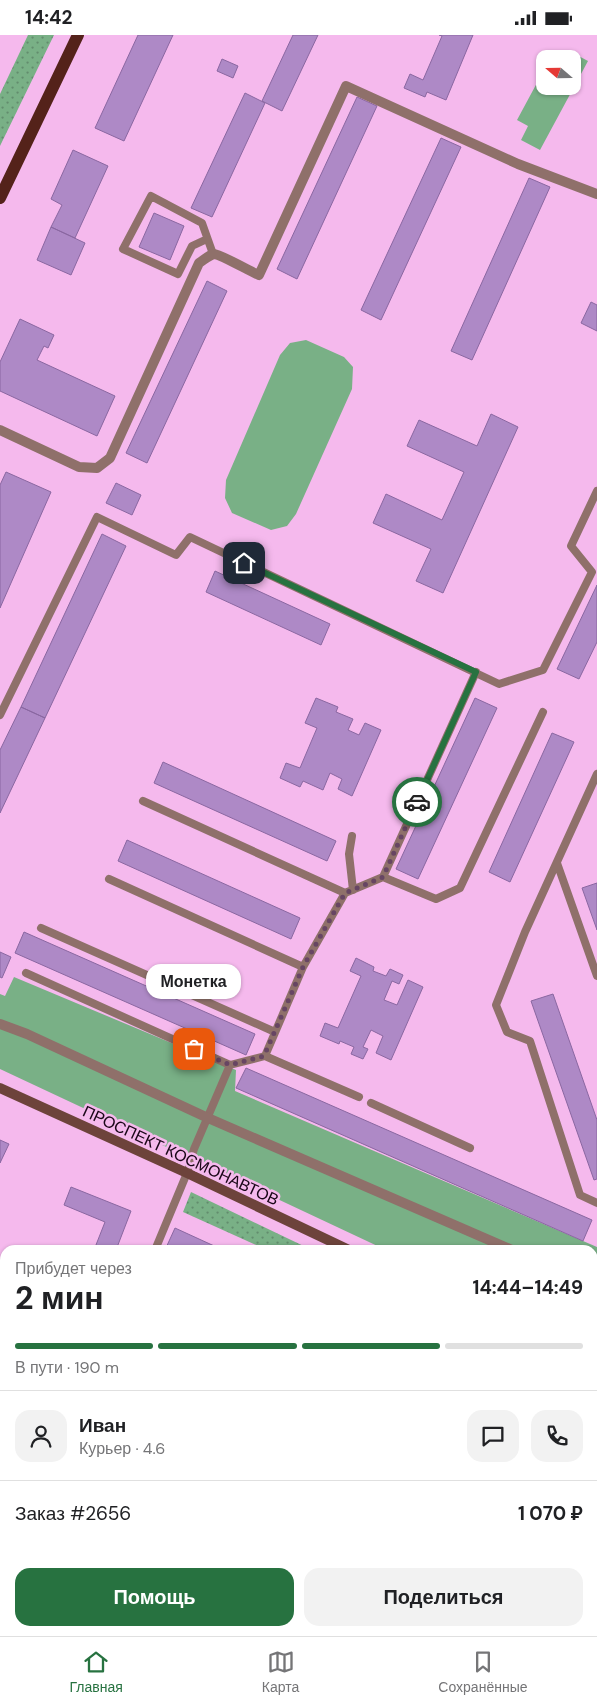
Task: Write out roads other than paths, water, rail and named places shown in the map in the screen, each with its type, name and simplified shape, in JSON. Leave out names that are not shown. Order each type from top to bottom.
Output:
[{"type":"main road","points":[[0,198],[78,35]]},
{"type":"main road","name":"ПРОСПЕКТ КОСМОНАВТОВ","points":[[0,1088],[339,1245]]},
{"type":"street","points":[[0,430],[79,467],[97,468],[110,457],[199,263],[213,254],[221,255],[242,268],[260,275],[346,86],[518,164],[597,194]]},
{"type":"street","points":[[0,1024],[27,1034],[208,1118],[500,1245]]},
{"type":"lane","points":[[207,239],[192,246],[178,274],[123,249],[151,196],[202,223],[213,254]]},
{"type":"lane","points":[[0,715],[98,517],[176,555],[190,537],[500,684],[544,670],[592,572],[571,546],[597,491]]},
{"type":"lane","points":[[142,801],[349,891],[383,877],[476,672]]},
{"type":"lane","points":[[383,877],[436,899],[460,888],[543,712]]},
{"type":"lane","points":[[597,774],[525,932],[496,1005],[506,1032],[530,1041],[580,1195],[597,1203]]},
{"type":"lane","points":[[264,1056],[303,967],[349,891],[349,854],[352,836]]},
{"type":"lane","points":[[557,863],[597,976]]},
{"type":"lane","points":[[109,879],[303,967]]},
{"type":"lane","points":[[41,928],[275,1032]]},
{"type":"lane","points":[[26,973],[230,1065],[264,1056],[359,1097]]},
{"type":"lane","points":[[157,1245],[187,1173],[194,1149],[230,1065]]},
{"type":"lane","points":[[371,1103],[470,1148]]},
{"type":"place","name":"Монетка","points":[[194,1049]]}]
